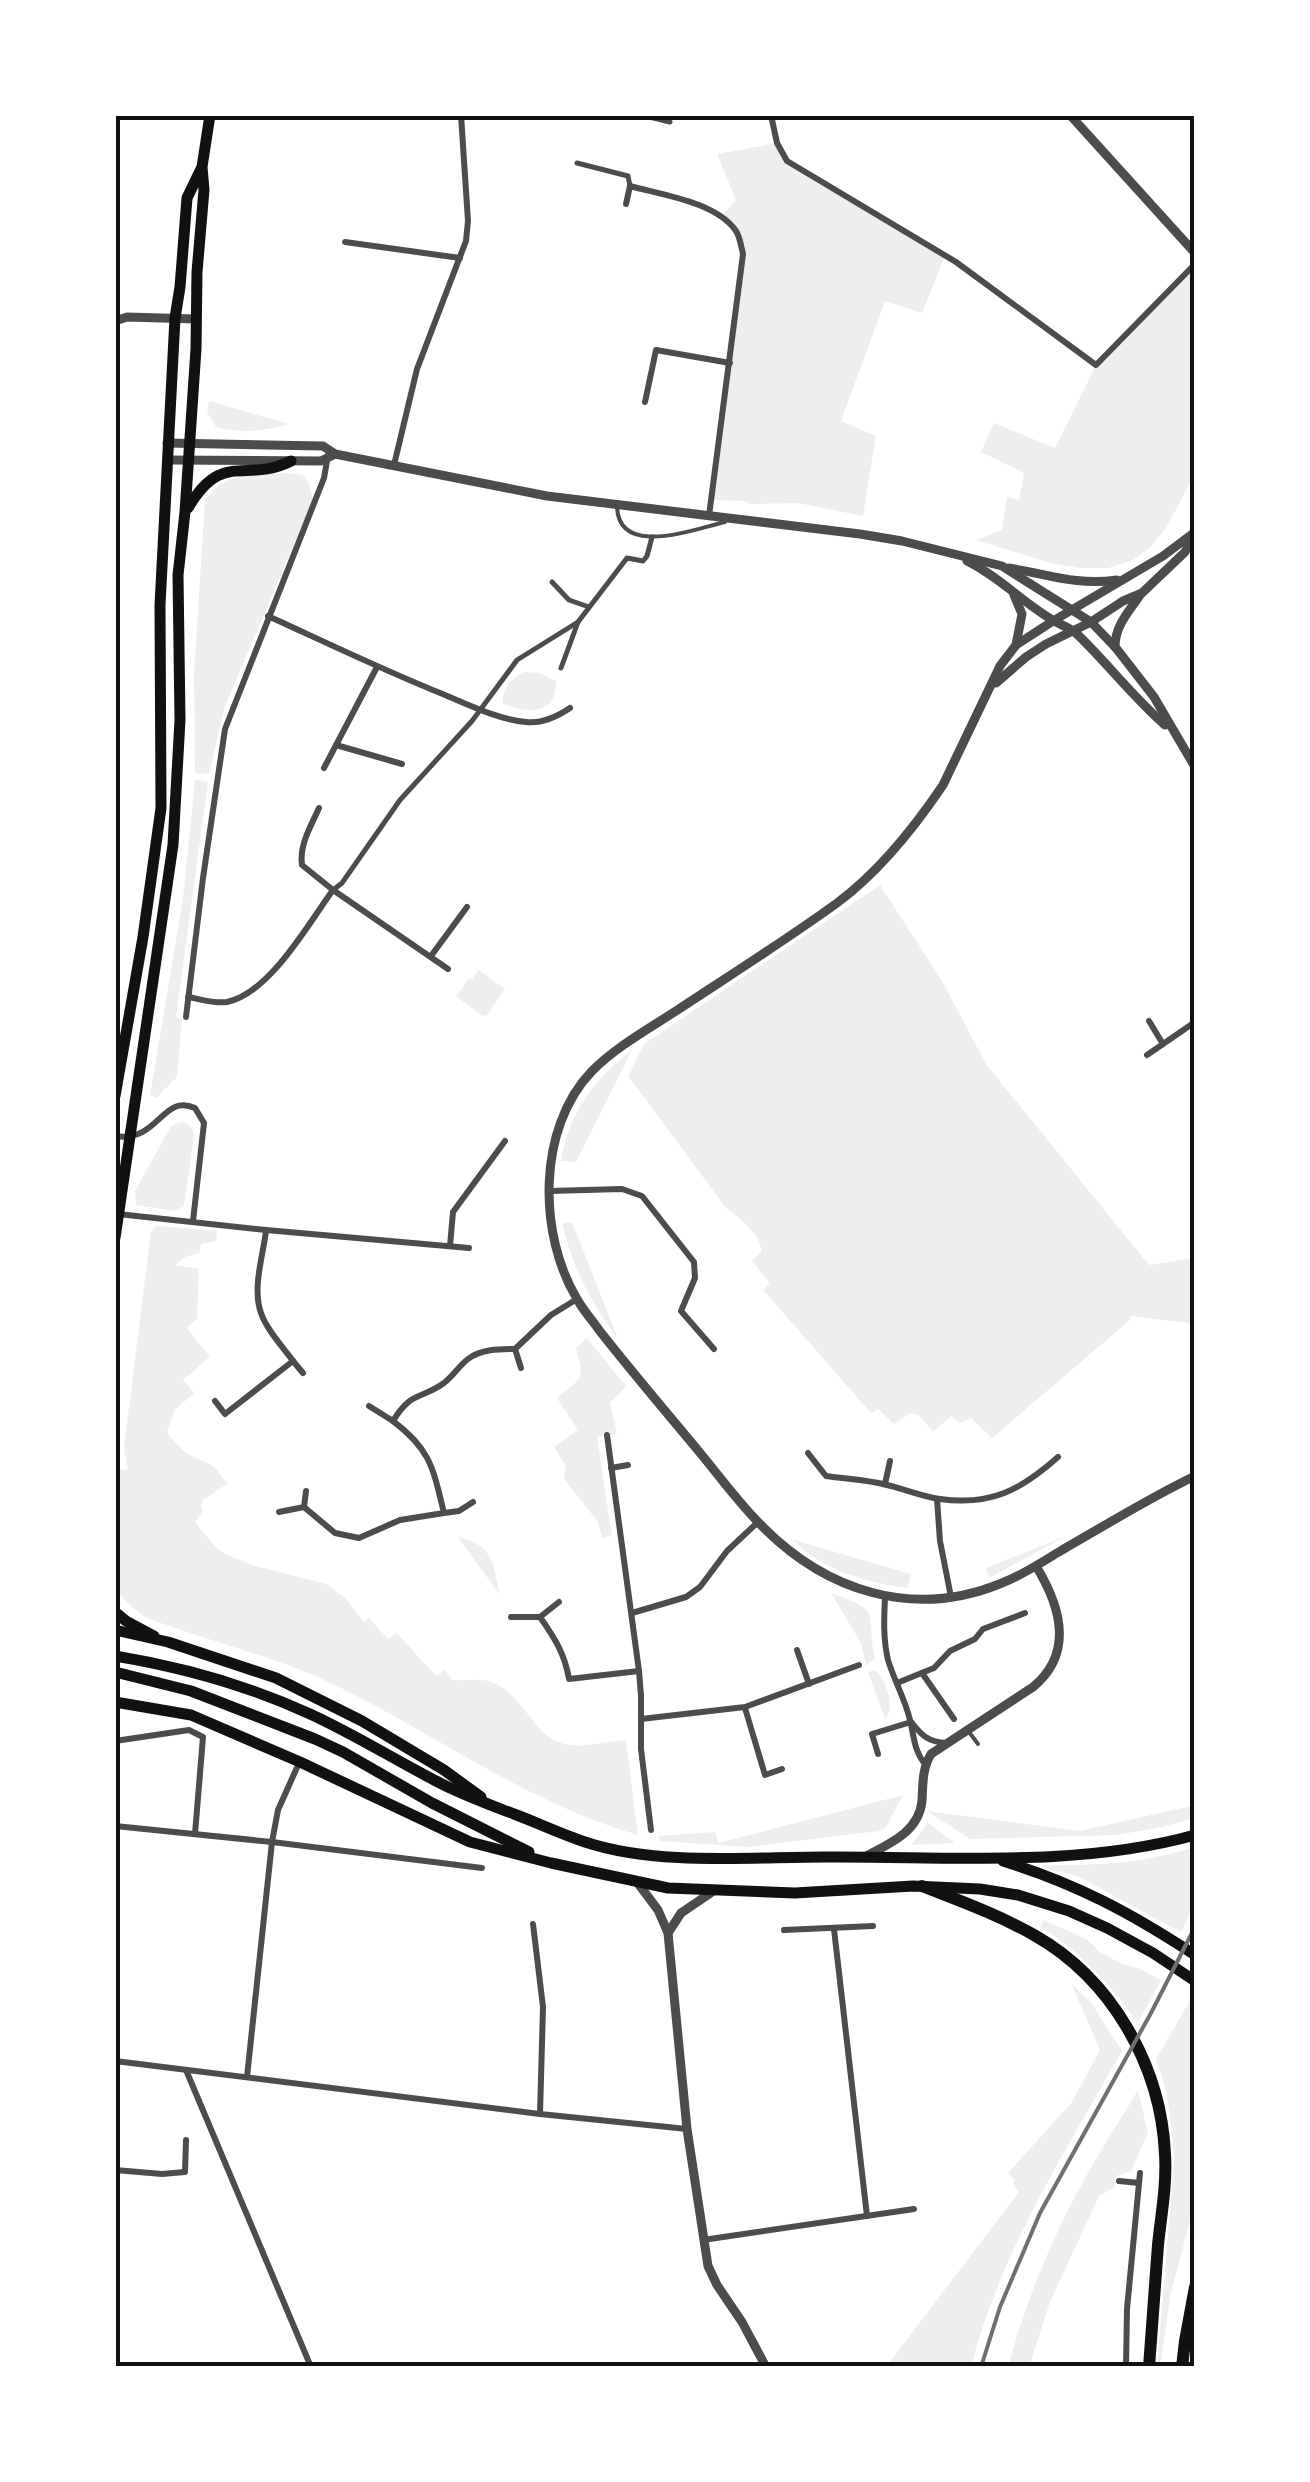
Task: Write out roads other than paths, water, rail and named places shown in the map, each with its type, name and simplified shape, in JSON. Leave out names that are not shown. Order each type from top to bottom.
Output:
[{"type":"highway","points":[[922,1886],[1007,1921],[1070,1960],[1108,2000],[1137,2045],[1156,2096],[1165,2171],[1149,2367]]},
{"type":"highway","points":[[1182,2367],[1195,2288]]},
{"type":"main road","points":[[115,1238],[173,846],[180,720],[178,574],[196,349],[202,167],[210,115]]},
{"type":"main road","points":[[115,1096],[161,808],[160,605],[175,318],[188,198],[202,167]]},
{"type":"main road","points":[[185,512],[202,486],[214,477],[227,471],[278,468],[291,461]]},
{"type":"main road","points":[[115,1612],[126,1622],[168,1642]]},
{"type":"main road","points":[[115,1630],[168,1642],[276,1678],[362,1720],[494,1806]]},
{"type":"main road","points":[[115,1656],[191,1672],[273,1698],[494,1806],[588,1844],[659,1857],[1030,1857],[1133,1848],[1195,1834]]},
{"type":"main road","points":[[115,1672],[191,1691],[269,1720],[342,1752],[551,1863]]},
{"type":"main road","points":[[115,1705],[191,1715],[470,1842],[551,1863],[668,1888],[795,1893],[922,1886],[980,1889],[1045,1902],[1107,1928],[1195,1981]]},
{"type":"main road","points":[[990,1857],[1073,1885],[1121,1909],[1195,1955]]},
{"type":"street","points":[[394,465],[417,368],[460,258],[468,221],[461,115]]},
{"type":"street","points":[[642,115],[670,122]]},
{"type":"street","points":[[772,115],[777,143],[787,161],[956,262],[1096,365],[1195,264]]},
{"type":"street","points":[[1070,115],[1195,253]]},
{"type":"street","points":[[577,163],[628,176],[626,204]]},
{"type":"street","points":[[630,186],[722,216],[738,233],[744,254],[709,516]]},
{"type":"street","points":[[345,242],[460,258]]},
{"type":"street","points":[[115,321],[126,317],[196,319]]},
{"type":"street","points":[[645,402],[656,350],[730,362]]},
{"type":"street","points":[[168,443],[323,446],[330,454],[504,489],[860,534],[956,556],[980,567],[1053,621],[1073,630],[1176,736]]},
{"type":"street","points":[[167,460],[320,461],[330,454]]},
{"type":"street","points":[[186,1017],[224,728],[324,478],[330,454]]},
{"type":"street","points":[[1195,532],[1163,556],[1016,645],[1000,666],[943,784],[910,830],[861,882],[806,924],[590,1073],[557,1131],[550,1163],[552,1222],[576,1299],[758,1522],[817,1570],[837,1580],[885,1596],[952,1598],[1002,1583],[1036,1566],[1195,1476]]},
{"type":"street","points":[[1116,648],[1115,636],[1121,621],[1142,593],[1184,552],[1195,532]]},
{"type":"street","points":[[561,668],[578,622],[627,558],[643,561],[652,537]]},
{"type":"street","points":[[956,556],[1070,582],[1125,579]]},
{"type":"street","points":[[1002,566],[1091,622],[1154,698],[1195,766]]},
{"type":"street","points":[[552,582],[569,600],[590,607]]},
{"type":"street","points":[[1014,593],[1022,614],[1016,645]]},
{"type":"street","points":[[990,688],[1026,657],[1142,593]]},
{"type":"street","points":[[268,616],[480,710],[526,722],[541,721],[570,708]]},
{"type":"street","points":[[188,998],[223,1003],[254,990],[271,975],[400,800],[480,710],[517,660],[578,622]]},
{"type":"street","points":[[324,768],[378,667]]},
{"type":"street","points":[[336,745],[402,764]]},
{"type":"street","points":[[319,808],[304,842],[302,865],[448,969]]},
{"type":"street","points":[[430,956],[467,907]]},
{"type":"street","points":[[1148,1021],[1163,1044]]},
{"type":"street","points":[[1147,1055],[1195,1022]]},
{"type":"street","points":[[115,1136],[140,1135],[174,1106],[189,1104],[201,1114],[204,1123],[193,1221]]},
{"type":"street","points":[[450,1246],[453,1212],[505,1140]]},
{"type":"street","points":[[550,1192],[622,1189],[642,1196],[694,1262],[695,1278],[680,1311],[714,1349]]},
{"type":"street","points":[[117,1217],[469,1248]]},
{"type":"street","points":[[266,1230],[259,1309],[303,1373]]},
{"type":"street","points":[[393,1421],[406,1402],[445,1382],[469,1358],[495,1349],[516,1349],[551,1315],[576,1299]]},
{"type":"street","points":[[516,1349],[521,1368]]},
{"type":"street","points":[[215,1401],[225,1414],[293,1361]]},
{"type":"street","points":[[369,1406],[409,1434],[426,1454],[444,1513]]},
{"type":"street","points":[[607,1435],[632,1613],[651,1830]]},
{"type":"street","points":[[808,1453],[826,1476],[885,1484],[937,1500],[997,1498],[1029,1481],[1058,1457]]},
{"type":"street","points":[[885,1484],[890,1461]]},
{"type":"street","points":[[612,1468],[628,1466]]},
{"type":"street","points":[[304,1507],[306,1491]]},
{"type":"street","points":[[937,1500],[940,1541],[952,1598]]},
{"type":"street","points":[[304,1507],[335,1533],[359,1538],[400,1520],[458,1511],[473,1502]]},
{"type":"street","points":[[280,1512],[304,1507]]},
{"type":"street","points":[[632,1613],[686,1597],[700,1587],[728,1551],[758,1522]]},
{"type":"street","points":[[866,1857],[901,1837],[915,1822],[922,1806],[925,1764],[931,1754],[1033,1687],[1054,1664],[1060,1623],[1036,1566]]},
{"type":"street","points":[[885,1596],[884,1637],[889,1661],[919,1757],[925,1764]]},
{"type":"street","points":[[511,1617],[540,1617],[559,1602]]},
{"type":"street","points":[[897,1683],[934,1668],[983,1629],[1025,1614]]},
{"type":"street","points":[[540,1617],[566,1662],[570,1693]]},
{"type":"street","points":[[797,1650],[810,1684]]},
{"type":"street","points":[[641,1719],[745,1707],[859,1665]]},
{"type":"street","points":[[568,1679],[638,1670]]},
{"type":"street","points":[[922,1673],[954,1719]]},
{"type":"street","points":[[745,1707],[765,1775],[782,1769]]},
{"type":"street","points":[[911,1722],[922,1736],[948,1743]]},
{"type":"street","points":[[878,1754],[872,1734],[911,1722]]},
{"type":"street","points":[[115,1740],[189,1730],[203,1737],[194,1834]]},
{"type":"street","points":[[247,2077],[272,1842],[278,1810],[300,1762]]},
{"type":"street","points":[[115,1826],[482,1868]]},
{"type":"street","points":[[637,1882],[658,1910],[668,1933],[687,2129],[708,2266],[766,2367]]},
{"type":"street","points":[[668,1933],[681,1913],[715,1890]]},
{"type":"street","points":[[533,1924],[543,2007],[540,2114]]},
{"type":"street","points":[[784,1930],[873,1926]]},
{"type":"street","points":[[834,1929],[867,2216]]},
{"type":"street","points":[[115,2061],[687,2129]]},
{"type":"street","points":[[186,2070],[310,2367]]},
{"type":"street","points":[[115,2170],[185,2172],[186,2140]]},
{"type":"street","points":[[1126,2367],[1140,2173]]},
{"type":"street","points":[[1119,2181],[1139,2183]]},
{"type":"street","points":[[703,2240],[914,2209]]},
{"type":"lane","points":[[617,505],[619,522],[628,533],[652,537],[740,518]]},
{"type":"lane","points":[[969,1731],[978,1744]]},
{"type":"railway","points":[[981,2367],[1000,2307],[1040,2213],[1195,1927]]}]
